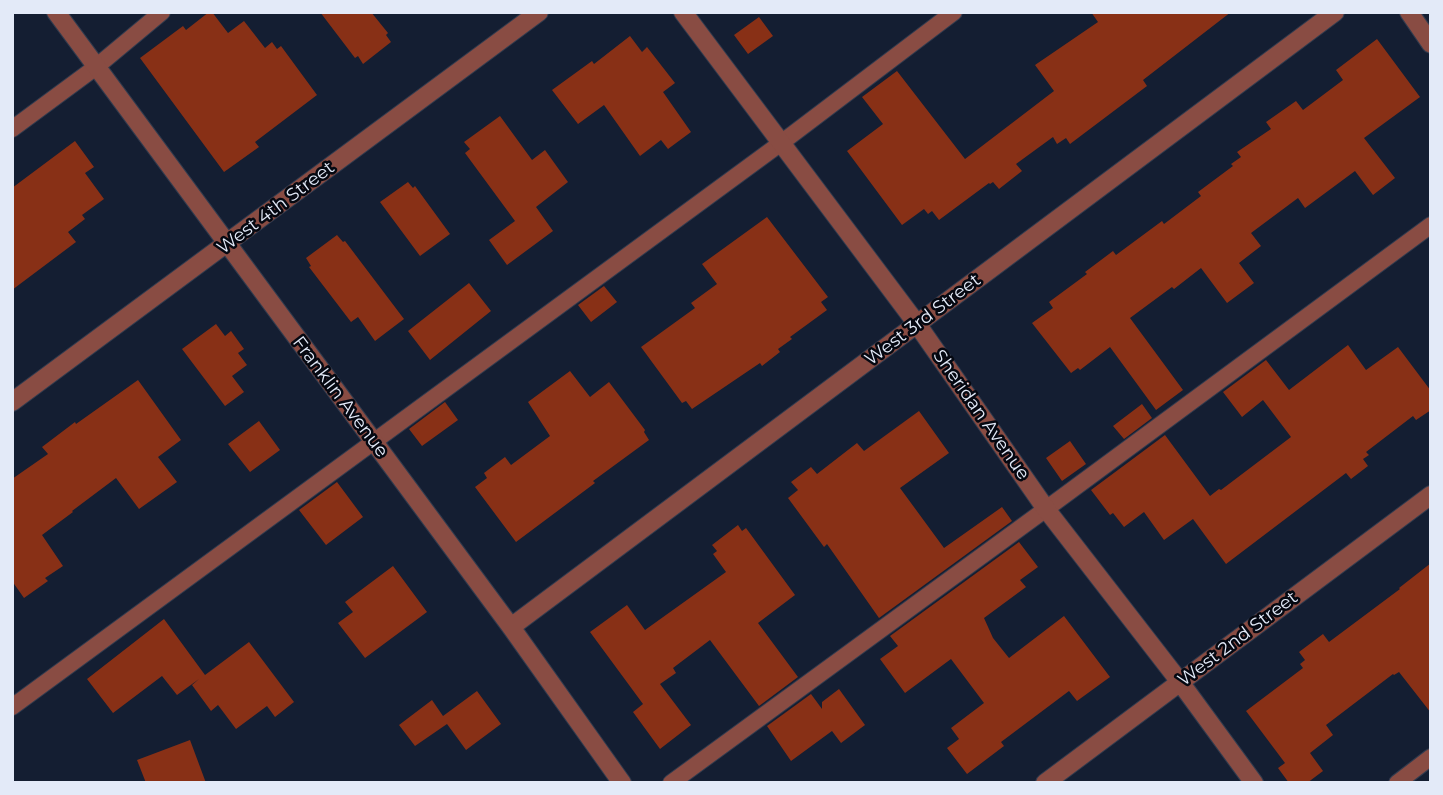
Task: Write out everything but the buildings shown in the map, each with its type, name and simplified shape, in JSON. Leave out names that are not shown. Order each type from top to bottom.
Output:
[{"type":"street","name":"Franklin Avenue","points":[[56,12],[511,627],[622,783]]},
{"type":"street","name":"West 4th Street","points":[[12,402],[539,12]]},
{"type":"street","name":"Sheridan Avenue","points":[[683,12],[917,324],[1046,509],[1180,682],[1254,783]]},
{"type":"street","name":"West 3rd Street","points":[[511,627],[1335,12]]},
{"type":"street","points":[[1409,12],[1431,44]]},
{"type":"street","name":"West 2nd Street","points":[[1045,783],[1431,495]]},
{"type":"lane","points":[[12,130],[162,12]]},
{"type":"lane","points":[[12,707],[781,143],[954,12]]},
{"type":"lane","points":[[671,783],[1431,225]]},
{"type":"lane","points":[[1397,783],[1431,757]]}]
